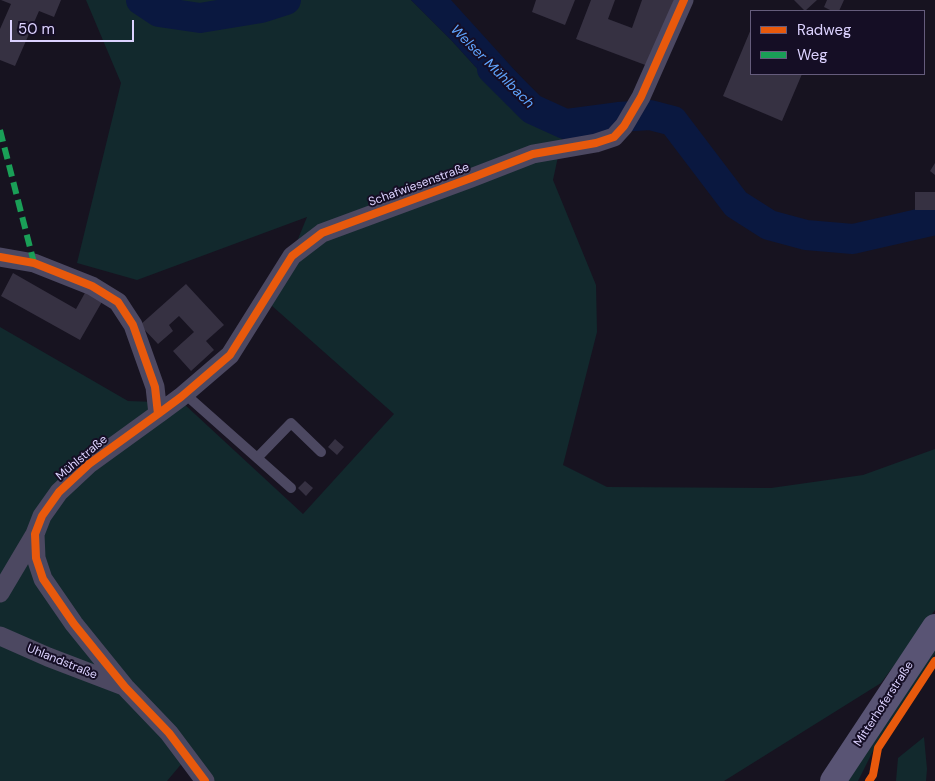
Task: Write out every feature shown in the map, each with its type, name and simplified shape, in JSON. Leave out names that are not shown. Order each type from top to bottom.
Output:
[{"type":"main road","name":"Mitterhoferstraße","points":[[833,781],[935,627]]},
{"type":"street","name":"Schafwiesenstraße","points":[[158,414],[185,394],[230,355],[292,256],[322,233],[533,154],[596,143],[614,137],[624,126],[641,98],[684,0]]},
{"type":"street","points":[[0,257],[34,263],[92,286],[118,302],[133,324],[155,387],[158,414]]},
{"type":"street","name":"Mühlstraße","points":[[158,414],[89,464],[59,492],[42,516],[35,534],[36,558],[43,579],[74,624],[125,687],[169,733],[205,781]]},
{"type":"street","points":[[0,593],[35,534]]},
{"type":"street","name":"Uhlandstraße","points":[[0,636],[125,687]]},
{"type":"lane","points":[[185,394],[291,488]]},
{"type":"lane","points":[[257,458],[292,424],[321,452]]},
{"type":"green space","points":[[86,0],[411,0],[452,41],[512,107],[565,124],[553,180],[596,285],[597,332],[563,465],[607,487],[771,488],[863,475],[935,449],[935,610],[881,683],[724,781],[214,781],[195,754],[183,762],[167,781],[0,781],[0,327],[128,401],[183,403],[303,514],[394,414],[271,305],[307,217],[137,280],[77,263],[121,83]]},
{"type":"green space","points":[[935,640],[935,654],[873,751],[858,781],[848,781]]},
{"type":"green space","points":[[924,737],[927,769],[926,781],[896,781],[898,758]]},
{"type":"water","points":[[411,0],[451,0],[530,87],[512,107],[452,41]]},
{"type":"building","points":[[1,0],[61,0],[54,17],[39,11],[15,66],[0,60],[0,29],[11,4]]},
{"type":"building","points":[[536,0],[575,0],[565,25],[532,12]]},
{"type":"building","points":[[591,0],[615,0],[608,19],[632,28],[642,0],[674,0],[648,66],[576,39]]},
{"type":"building","points":[[794,0],[817,0],[806,10]]},
{"type":"building","points":[[827,0],[844,0],[839,10],[830,10],[824,7]]},
{"type":"building","points":[[750,31],[750,75],[802,75],[782,121],[723,96]]},
{"type":"building","points":[[935,163],[935,175],[930,171]]},
{"type":"building","points":[[915,192],[935,192],[935,210],[915,210]]},
{"type":"building","points":[[13,273],[76,309],[86,291],[103,300],[80,340],[1,296]]},
{"type":"building","points":[[186,284],[224,325],[206,341],[214,350],[191,371],[173,351],[194,332],[179,316],[169,325],[173,331],[158,344],[140,325]]},
{"type":"building","points":[[335,439],[344,447],[337,455],[328,447]]},
{"type":"building","points":[[305,481],[313,488],[306,496],[298,488]]},
{"type":"waterway","name":"Welser Mühlbach","points":[[141,0],[159,12],[200,18],[261,8],[286,0]]},
{"type":"waterway","name":"Welser Mühlbach","points":[[492,69],[532,109],[565,124],[650,115],[673,121],[736,204],[769,225],[806,235],[853,239],[935,220]]},
{"type":"marked path","points":[[0,130],[34,263]]},
{"type":"cycle path","points":[[158,414],[230,355],[292,256],[322,233],[533,154],[596,143],[614,137],[624,126],[641,97],[684,0]]},
{"type":"cycle path","points":[[0,257],[34,263],[92,286],[118,302],[133,325],[155,387],[158,414],[89,464],[59,492],[42,516],[35,534],[36,558],[43,579],[74,624],[125,687],[169,733],[205,781]]},
{"type":"cycle path","points":[[869,781],[873,775],[878,748],[935,661]]}]
